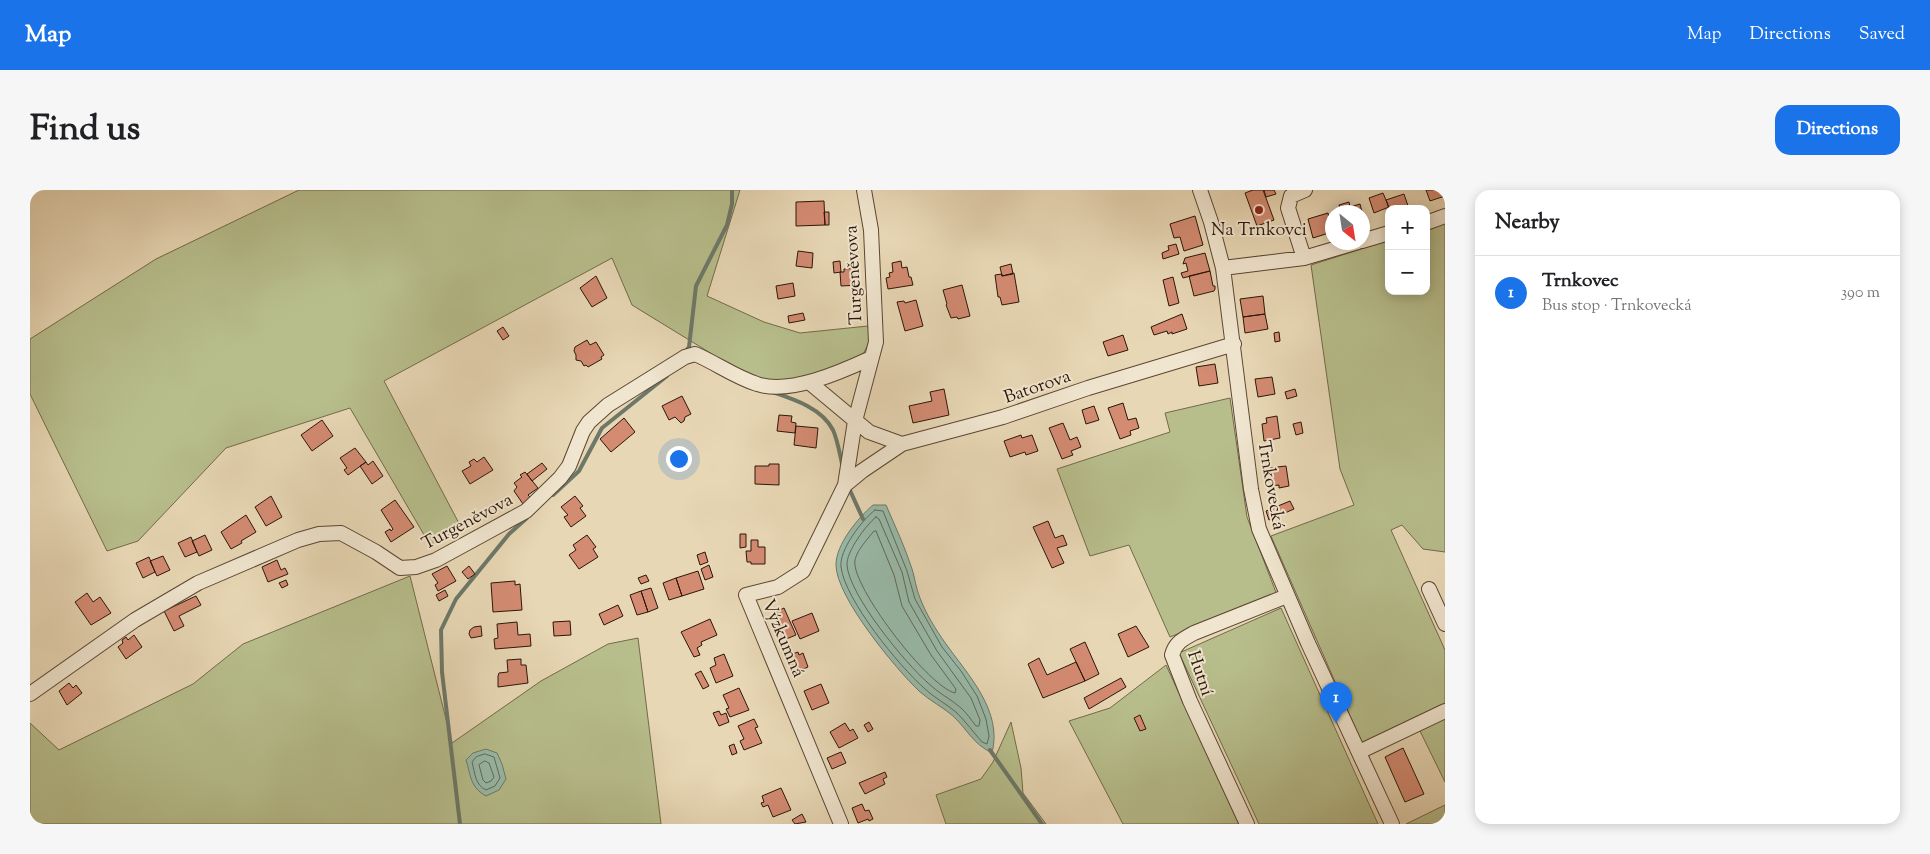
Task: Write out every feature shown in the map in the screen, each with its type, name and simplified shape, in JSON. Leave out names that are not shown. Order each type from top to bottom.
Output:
[{"type":"street","name":"Turgeněvova","points":[[30,694],[135,620],[198,583],[298,540],[319,534],[341,533],[376,552],[400,568],[416,568],[436,560],[526,510],[560,478],[569,466],[583,431],[589,422],[608,406],[685,357],[695,354],[714,362],[733,374],[768,387],[809,382],[871,358],[876,342],[876,333],[871,230],[864,190]]},
{"type":"street","name":"Trnkovecká","points":[[1200,190],[1211,222],[1223,268],[1255,512],[1262,539],[1392,824]]},
{"type":"street","points":[[1304,258],[1288,208],[1291,196],[1305,190]]},
{"type":"street","points":[[1430,222],[1445,216]]},
{"type":"street","points":[[1370,239],[1385,235]]},
{"type":"street","points":[[1223,268],[1304,258],[1331,250]]},
{"type":"street","name":"Batorova","points":[[845,485],[902,444],[1003,417],[1088,388],[1234,344]]},
{"type":"street","name":"Výzkumná","points":[[841,824],[746,594],[778,587],[803,571],[845,485],[855,421],[871,358]]},
{"type":"street","points":[[809,382],[869,432],[902,444]]},
{"type":"street","points":[[1429,589],[1445,624]]},
{"type":"street","name":"Hutní","points":[[1247,824],[1190,701],[1172,655],[1174,648],[1180,641],[1194,633],[1287,596]]},
{"type":"street","points":[[1359,752],[1445,711]]},
{"type":"green space","points":[[299,190],[740,190],[707,296],[764,322],[800,333],[868,326],[870,341],[861,358],[808,379],[767,382],[743,373],[632,305],[612,258],[384,381],[462,529],[430,545],[350,408],[226,448],[138,541],[107,551],[30,394],[30,339],[156,259]]},
{"type":"green space","points":[[1445,221],[1445,552],[1423,549],[1402,525],[1391,530],[1445,650],[1445,705],[1362,743],[1271,536],[1354,505],[1340,469],[1311,265],[1358,250],[1370,250],[1370,246],[1385,241],[1385,295],[1430,295],[1430,227]]},
{"type":"green space","points":[[1230,398],[1247,517],[1277,595],[1170,637],[1129,545],[1090,556],[1057,469],[1170,432],[1165,413]]},
{"type":"green space","points":[[410,576],[452,743],[541,681],[608,644],[638,638],[661,824],[30,824],[30,723],[59,750],[193,684],[243,644]]},
{"type":"green space","points":[[1281,608],[1378,824],[1259,824],[1179,653]]},
{"type":"green space","points":[[1166,665],[1239,824],[1123,824],[1069,721],[1110,708]]},
{"type":"green space","points":[[1445,717],[1445,782],[1419,729]]},
{"type":"green space","points":[[1011,722],[1021,768],[1023,793],[1046,824],[946,824],[936,795],[981,779],[993,762]]},
{"type":"green space","points":[[1445,805],[1445,824],[1406,824]]},
{"type":"water","points":[[873,505],[886,505],[913,572],[919,595],[931,622],[973,681],[988,708],[993,723],[992,753],[975,741],[953,716],[923,695],[896,667],[869,632],[846,595],[839,579],[836,565],[837,557],[849,532]]},
{"type":"water","points":[[486,749],[497,753],[506,779],[499,790],[486,796],[474,785],[466,760],[473,753]]},
{"type":"building","points":[[1253,190],[1263,190],[1274,220],[1257,226],[1245,193]]},
{"type":"building","points":[[1264,190],[1274,190],[1276,194],[1266,197]]},
{"type":"building","points":[[1426,190],[1444,190],[1445,196],[1430,201]]},
{"type":"building","points":[[1383,193],[1388,205],[1385,205],[1385,209],[1374,213],[1369,198]]},
{"type":"building","points":[[1404,194],[1408,205],[1388,205],[1386,200]]},
{"type":"building","points":[[824,201],[825,225],[796,226],[796,202]]},
{"type":"building","points":[[1349,202],[1350,205],[1339,205]]},
{"type":"building","points":[[824,212],[829,212],[829,225],[825,225]]},
{"type":"building","points":[[1325,214],[1325,234],[1313,238],[1308,219]]},
{"type":"building","points":[[1195,216],[1203,245],[1184,251],[1180,237],[1174,238],[1170,224]]},
{"type":"building","points":[[1176,244],[1179,254],[1163,259],[1162,253],[1169,250],[1168,246]]},
{"type":"building","points":[[798,251],[813,253],[812,268],[796,266]]},
{"type":"building","points":[[1205,253],[1210,271],[1183,278],[1181,273],[1188,271],[1186,263],[1183,264],[1185,258]]},
{"type":"building","points":[[840,261],[841,272],[834,273],[833,262]]},
{"type":"building","points":[[901,261],[902,268],[907,267],[913,285],[888,289],[886,278],[890,277],[889,273],[893,272],[892,263]]},
{"type":"building","points":[[1011,264],[1013,274],[1002,276],[1000,267]]},
{"type":"building","points":[[859,268],[860,285],[841,286],[840,272],[844,272],[844,269]]},
{"type":"building","points":[[1210,271],[1213,286],[1215,286],[1214,291],[1194,296],[1189,276]]},
{"type":"building","points":[[1014,273],[1019,302],[1002,305],[1000,297],[998,297],[995,275],[1002,274],[1002,276]]},
{"type":"building","points":[[596,276],[607,298],[592,307],[580,288]]},
{"type":"building","points":[[1173,277],[1179,303],[1169,306],[1163,280]]},
{"type":"building","points":[[793,283],[795,296],[778,299],[776,286]]},
{"type":"building","points":[[962,285],[970,316],[958,319],[957,317],[951,318],[943,290]]},
{"type":"building","points":[[1263,296],[1265,314],[1243,317],[1240,299]]},
{"type":"building","points":[[916,300],[923,326],[905,331],[897,302],[904,301],[905,303]]},
{"type":"building","points":[[803,313],[805,320],[789,323],[788,316]]},
{"type":"building","points":[[1182,314],[1187,329],[1172,334],[1172,332],[1168,334],[1167,331],[1154,335],[1151,327]]},
{"type":"building","points":[[1265,314],[1268,329],[1245,333],[1243,317]]},
{"type":"building","points":[[503,327],[509,336],[503,340],[497,331]]},
{"type":"building","points":[[1279,332],[1280,341],[1275,342],[1274,333]]},
{"type":"building","points":[[1123,335],[1128,350],[1108,356],[1103,342]]},
{"type":"building","points":[[587,340],[590,345],[596,342],[604,355],[601,357],[602,359],[588,367],[584,366],[581,361],[576,360],[574,351],[575,347]]},
{"type":"building","points":[[1215,364],[1218,383],[1199,386],[1196,367]]},
{"type":"building","points":[[1272,377],[1275,394],[1258,397],[1255,379]]},
{"type":"building","points":[[944,389],[949,415],[913,423],[909,406],[932,401],[930,392]]},
{"type":"building","points":[[1295,389],[1297,396],[1287,399],[1285,392]]},
{"type":"building","points":[[682,396],[691,414],[685,417],[681,423],[675,417],[669,420],[662,406]]},
{"type":"building","points":[[1123,403],[1128,420],[1136,418],[1139,428],[1130,431],[1131,435],[1120,439],[1108,408]]},
{"type":"building","points":[[1094,406],[1099,420],[1086,424],[1082,410]]},
{"type":"building","points":[[779,415],[792,416],[791,422],[796,423],[795,433],[777,431]]},
{"type":"building","points":[[1277,416],[1280,438],[1264,441],[1262,424],[1267,423],[1266,418]]},
{"type":"building","points":[[624,418],[635,432],[611,452],[600,439]]},
{"type":"building","points":[[322,420],[333,436],[312,451],[301,435]]},
{"type":"building","points":[[1301,422],[1303,433],[1296,435],[1293,424]]},
{"type":"building","points":[[1063,423],[1070,440],[1077,437],[1081,447],[1071,451],[1073,455],[1062,459],[1049,428]]},
{"type":"building","points":[[796,426],[818,428],[816,448],[794,445]]},
{"type":"building","points":[[1021,435],[1022,438],[1032,435],[1038,451],[1026,455],[1025,452],[1010,457],[1004,441]]},
{"type":"building","points":[[355,448],[366,462],[348,475],[344,470],[347,468],[340,458]]},
{"type":"building","points":[[484,457],[493,470],[470,484],[462,471],[471,466],[469,462],[474,459],[477,462]]},
{"type":"building","points":[[373,461],[383,476],[372,484],[360,466],[366,462],[368,465]]},
{"type":"building","points":[[542,463],[547,469],[532,481],[527,474]]},
{"type":"building","points":[[769,464],[779,464],[779,485],[755,484],[755,466],[769,466]]},
{"type":"building","points":[[1286,466],[1289,486],[1279,488],[1279,485],[1272,486],[1269,468]]},
{"type":"building","points":[[525,472],[538,488],[528,495],[531,498],[523,504],[514,491],[517,487],[514,483]]},
{"type":"building","points":[[271,496],[282,517],[266,526],[255,507]]},
{"type":"building","points":[[575,496],[583,506],[580,508],[586,516],[571,527],[564,517],[568,515],[561,507]]},
{"type":"building","points":[[395,500],[414,527],[391,542],[385,532],[393,529],[381,510]]},
{"type":"building","points":[[1290,501],[1294,509],[1269,520],[1266,511]]},
{"type":"building","points":[[246,515],[256,532],[231,549],[221,532]]},
{"type":"building","points":[[1048,521],[1055,538],[1063,535],[1067,545],[1057,548],[1064,563],[1052,568],[1033,527]]},
{"type":"building","points":[[740,534],[746,534],[746,547],[740,548]]},
{"type":"building","points":[[205,535],[212,550],[199,556],[192,541]]},
{"type":"building","points":[[587,535],[596,547],[593,549],[598,557],[579,569],[569,555],[576,550],[573,545]]},
{"type":"building","points":[[191,537],[197,552],[185,557],[178,543]]},
{"type":"building","points":[[751,540],[758,540],[758,547],[765,547],[765,564],[751,564],[751,562],[747,562],[746,551],[751,551]]},
{"type":"building","points":[[705,552],[708,562],[700,565],[697,555]]},
{"type":"building","points":[[163,556],[170,570],[157,576],[150,561]]},
{"type":"building","points":[[149,557],[155,572],[143,578],[136,563]]},
{"type":"building","points":[[277,560],[281,570],[285,568],[288,574],[268,582],[262,567]]},
{"type":"building","points":[[709,565],[713,577],[705,580],[701,569]]},
{"type":"building","points":[[447,566],[456,581],[438,591],[435,585],[438,583],[432,574]]},
{"type":"building","points":[[469,566],[475,574],[468,579],[462,572]]},
{"type":"building","points":[[698,571],[704,589],[682,596],[676,578]]},
{"type":"building","points":[[646,575],[649,581],[641,584],[638,578]]},
{"type":"building","points":[[676,578],[682,596],[669,600],[663,583]]},
{"type":"building","points":[[286,580],[288,585],[282,588],[279,583]]},
{"type":"building","points":[[515,581],[515,585],[520,584],[522,610],[493,612],[491,583]]},
{"type":"building","points":[[651,588],[658,608],[648,612],[641,591]]},
{"type":"building","points":[[445,590],[448,596],[439,601],[436,595]]},
{"type":"building","points":[[641,591],[648,612],[637,615],[630,595]]},
{"type":"building","points":[[87,593],[93,602],[100,597],[111,613],[91,625],[75,602]]},
{"type":"building","points":[[196,596],[201,605],[179,616],[184,626],[174,631],[164,611]]},
{"type":"building","points":[[618,605],[623,616],[604,625],[599,614]]},
{"type":"building","points":[[784,608],[796,635],[786,639],[782,630],[779,632],[776,625],[779,624],[774,613]]},
{"type":"building","points":[[812,613],[819,631],[800,639],[792,621]]},
{"type":"building","points":[[710,619],[717,635],[701,642],[702,645],[697,648],[700,655],[694,657],[681,632]]},
{"type":"building","points":[[570,621],[571,635],[554,636],[553,622]]},
{"type":"building","points":[[517,622],[518,635],[530,634],[531,646],[495,649],[494,639],[498,638],[497,624]]},
{"type":"building","points":[[481,626],[482,636],[471,638],[470,630]]},
{"type":"building","points":[[1136,626],[1149,647],[1128,657],[1118,634]]},
{"type":"building","points":[[134,635],[142,647],[126,659],[118,647],[126,637],[128,640]]},
{"type":"building","points":[[1085,642],[1099,674],[1085,681],[1070,649]]},
{"type":"building","points":[[798,652],[799,655],[803,653],[808,667],[794,673],[787,656]]},
{"type":"building","points":[[724,654],[733,676],[716,683],[710,668],[716,665],[714,658]]},
{"type":"building","points":[[1039,658],[1047,675],[1076,662],[1085,681],[1043,698],[1028,664]]},
{"type":"building","points":[[521,659],[521,665],[526,665],[528,683],[498,687],[499,673],[508,672],[507,660]]},
{"type":"building","points":[[701,671],[709,686],[703,689],[695,674]]},
{"type":"building","points":[[1121,678],[1126,687],[1089,709],[1084,698]]},
{"type":"building","points":[[69,683],[73,688],[76,685],[82,693],[67,705],[59,691]]},
{"type":"building","points":[[821,684],[829,703],[812,710],[804,691]]},
{"type":"building","points":[[739,688],[749,710],[730,717],[726,709],[729,708],[723,695]]},
{"type":"building","points":[[719,711],[721,715],[726,713],[729,722],[719,726],[713,713]]},
{"type":"building","points":[[1140,715],[1146,729],[1140,731],[1134,718]]},
{"type":"building","points":[[754,719],[758,727],[755,728],[762,743],[744,750],[740,741],[744,739],[738,726]]},
{"type":"building","points":[[869,722],[873,729],[868,732],[864,725]]},
{"type":"building","points":[[845,723],[850,731],[853,729],[858,738],[839,748],[830,732]]},
{"type":"building","points":[[734,744],[737,753],[732,755],[729,746]]},
{"type":"building","points":[[1403,748],[1424,794],[1405,802],[1385,757]]},
{"type":"building","points":[[841,752],[846,763],[832,769],[827,758]]},
{"type":"building","points":[[885,772],[887,777],[883,779],[885,784],[865,794],[859,783]]},
{"type":"building","points":[[781,788],[791,810],[773,817],[768,805],[763,807],[761,803],[764,802],[762,796]]},
{"type":"building","points":[[862,804],[865,811],[869,810],[873,819],[858,823],[852,808]]},
{"type":"building","points":[[802,814],[806,822],[795,824],[792,820]]},
{"type":"waterway","points":[[685,352],[689,347],[696,286],[727,225],[732,204],[732,190]]},
{"type":"waterway","points":[[553,495],[579,471],[602,428],[667,376]]},
{"type":"waterway","points":[[772,392],[806,405],[828,422],[836,439],[843,468]]},
{"type":"waterway","points":[[848,486],[863,519]]},
{"type":"waterway","points":[[460,824],[442,672],[441,630],[456,599],[509,534],[527,518]]},
{"type":"waterway","points":[[990,750],[1042,824]]},
{"type":"place","name":"Na Trnkovci","points":[[1259,210]]},
{"type":"place","name":"Trnkovec","points":[[1336,723]]}]
